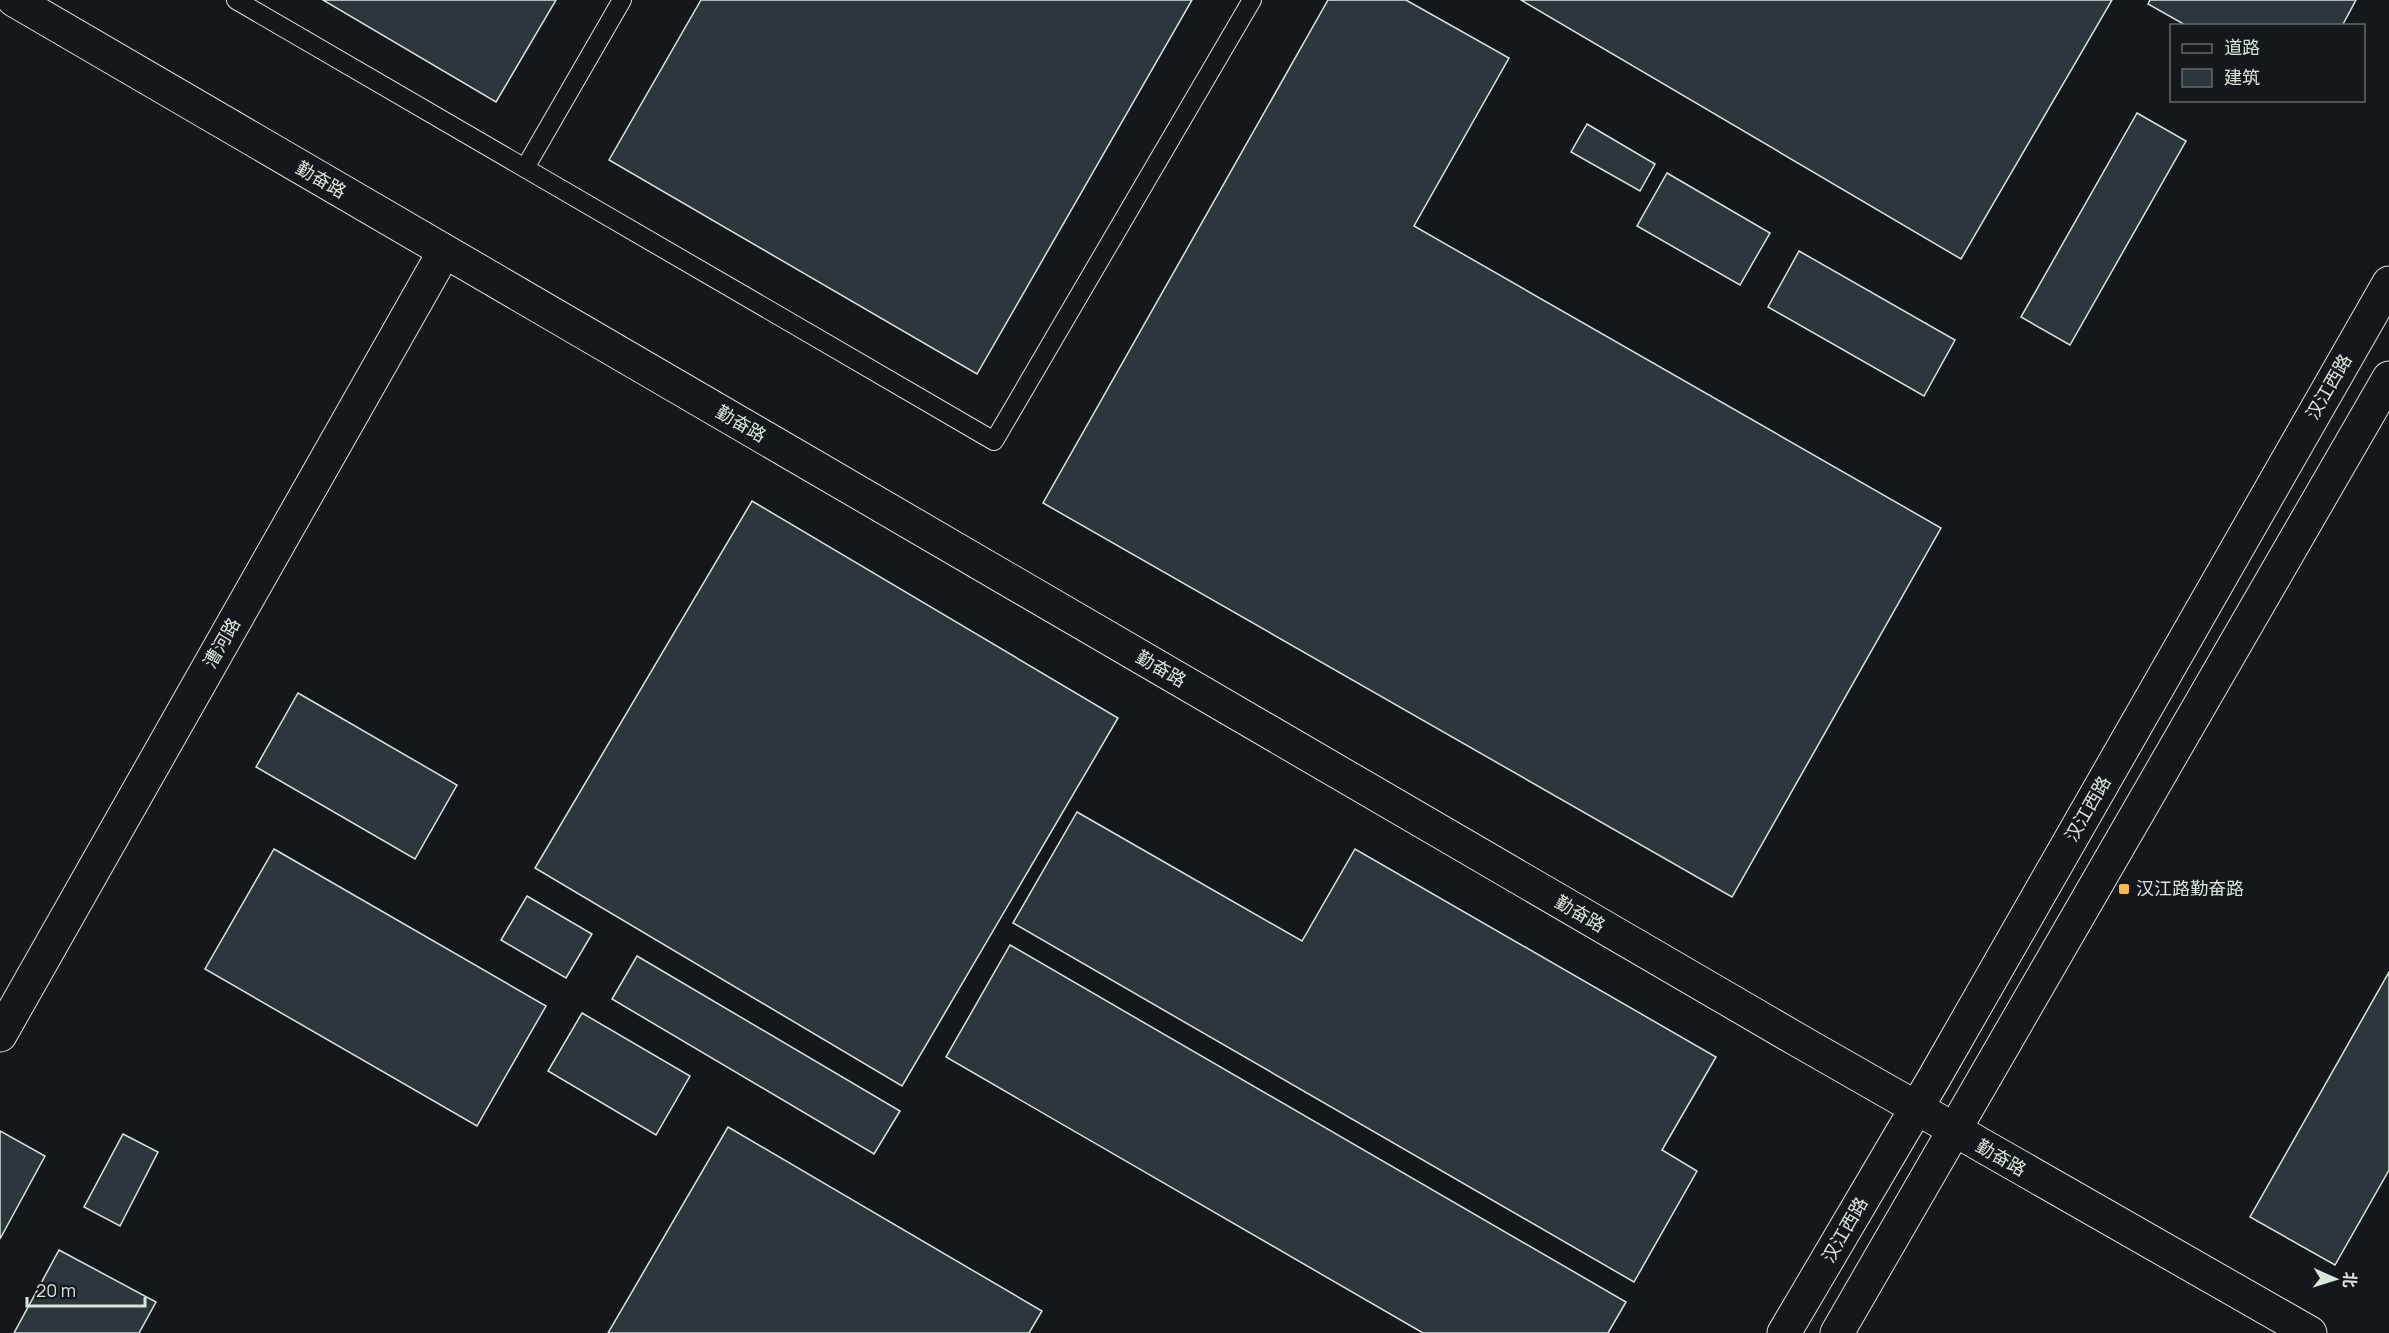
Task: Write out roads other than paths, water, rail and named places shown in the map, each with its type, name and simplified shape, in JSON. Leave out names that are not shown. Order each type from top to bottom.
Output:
[{"type":"street","name":"勤奋路","points":[[14,0],[1916,1109],[2310,1333]]},
{"type":"street","name":"漕河路","points":[[0,1035],[444,252]]},
{"type":"street","name":"汉江西路","points":[[1785,1333],[1916,1109],[2389,283]]},
{"type":"street","points":[[1837,1333],[2389,378]]},
{"type":"lane","points":[[236,0],[994,441],[1252,0]]},
{"type":"lane","points":[[525,168],[622,0]]},
{"type":"place","name":"汉江路勤奋路","points":[[2124,889]]}]
